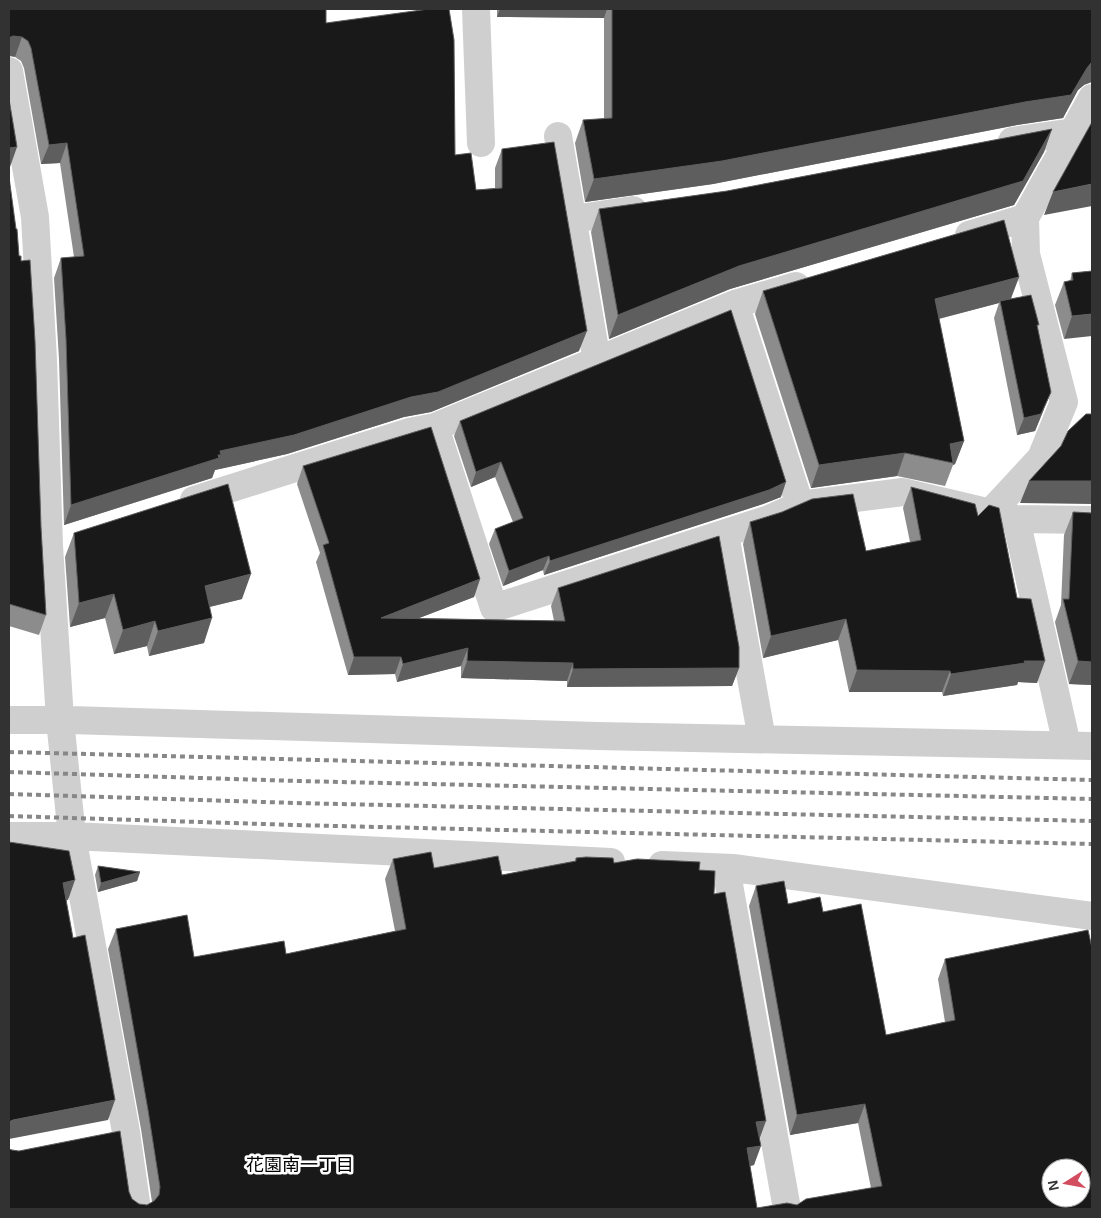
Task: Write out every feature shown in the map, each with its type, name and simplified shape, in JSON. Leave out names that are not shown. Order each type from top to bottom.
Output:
[{"type":"street","points":[[476,9],[481,143]]},
{"type":"street","points":[[9,71],[36,217],[49,546],[60,720],[72,836],[116,1134],[137,1209]]},
{"type":"street","points":[[990,513],[1041,458],[1064,402],[1026,254],[1025,218],[1092,98]]},
{"type":"street","points":[[990,146],[1074,132]]},
{"type":"street","points":[[558,136],[597,361]]},
{"type":"street","points":[[573,218],[659,207]]},
{"type":"street","points":[[941,243],[1025,218]]},
{"type":"street","points":[[172,507],[409,432],[435,427],[736,304],[820,280]]},
{"type":"street","points":[[736,304],[800,505]]},
{"type":"street","points":[[435,427],[494,608],[725,534],[769,519],[800,505],[903,492],[1016,519],[1092,520]]},
{"type":"street","points":[[9,720],[762,740],[1080,745],[1016,519]]},
{"type":"street","points":[[725,534],[762,740]]},
{"type":"street","points":[[49,546],[78,537]]},
{"type":"street","points":[[9,836],[72,836],[726,868],[1092,916]]},
{"type":"street","points":[[726,868],[786,1209]]},
{"type":"building","points":[[9,9],[326,9],[326,23],[429,9],[449,9],[454,40],[455,155],[471,153],[476,190],[502,188],[502,149],[554,142],[587,331],[438,392],[411,397],[294,435],[220,451],[221,455],[218,455],[219,458],[71,505],[66,339],[61,258],[84,256],[67,143],[49,145],[31,48],[28,41],[22,37],[13,36],[9,38]]},
{"type":"building","points":[[612,9],[1092,9],[1092,62],[1071,95],[1025,102],[722,161],[594,179],[583,120],[612,118]]},
{"type":"building","points":[[9,99],[17,147],[9,148]]},
{"type":"building","points":[[1092,122],[1092,184],[1053,192]]},
{"type":"building","points":[[1052,129],[1023,181],[739,266],[618,315],[599,209],[727,191]]},
{"type":"building","points":[[9,177],[19,256],[21,256],[21,261],[30,260],[46,615],[9,604]]},
{"type":"building","points":[[1004,220],[1019,277],[935,299],[964,441],[950,444],[953,463],[905,453],[819,465],[763,291]]},
{"type":"building","points":[[1092,271],[1092,314],[1072,316],[1064,282],[1073,280],[1072,273]]},
{"type":"building","points":[[1031,295],[1039,325],[1037,325],[1051,392],[1041,414],[1024,418],[1000,301]]},
{"type":"building","points":[[731,310],[786,482],[769,490],[550,561],[549,556],[509,571],[495,529],[523,518],[501,462],[476,472],[460,421]]},
{"type":"building","points":[[1086,414],[1092,414],[1092,481],[1029,481],[1061,446],[1068,431]]},
{"type":"building","points":[[431,427],[480,579],[381,618],[565,621],[558,588],[719,536],[739,647],[739,668],[573,669],[573,663],[467,661],[468,648],[403,664],[401,657],[354,657],[323,545],[329,543],[303,466]]},
{"type":"building","points":[[228,484],[251,574],[205,586],[212,618],[158,631],[155,621],[123,630],[114,594],[79,603],[74,533]]},
{"type":"building","points":[[911,487],[975,504],[978,516],[989,505],[999,508],[1017,598],[1031,599],[1045,661],[1024,661],[1025,663],[951,674],[950,671],[857,670],[846,619],[771,636],[750,522],[782,512],[812,499],[853,494],[866,551],[921,540]]},
{"type":"building","points":[[1073,512],[1092,513],[1092,662],[1078,661],[1063,599],[1069,599]]},
{"type":"building","points":[[9,842],[69,851],[75,880],[63,883],[73,938],[85,935],[115,1100],[9,1122]]},
{"type":"building","points":[[431,852],[434,868],[498,856],[502,875],[576,861],[576,858],[586,857],[613,858],[614,863],[637,859],[700,862],[699,870],[715,871],[714,894],[725,892],[766,1121],[756,1122],[761,1146],[747,1148],[757,1208],[787,1203],[797,1205],[806,1199],[882,1186],[865,1104],[797,1115],[756,886],[784,881],[788,904],[820,897],[823,912],[861,904],[886,1035],[955,1020],[945,959],[1088,930],[1092,948],[1092,1209],[9,1209],[9,1149],[19,1151],[120,1131],[129,1192],[132,1199],[139,1204],[147,1205],[159,1195],[160,1187],[148,1110],[116,929],[187,915],[194,957],[284,941],[286,954],[406,929],[393,859]]},
{"type":"building","points":[[98,866],[140,872],[101,883]]},
{"type":"railway","points":[[9,752],[1092,780]]},
{"type":"railway","points":[[9,772],[297,781],[1092,799]]},
{"type":"railway","points":[[9,794],[296,803],[1092,821]]},
{"type":"railway","points":[[9,816],[295,825],[1092,844]]},
{"type":"district","name":"花園南一丁目","points":[[300,1165]]}]
